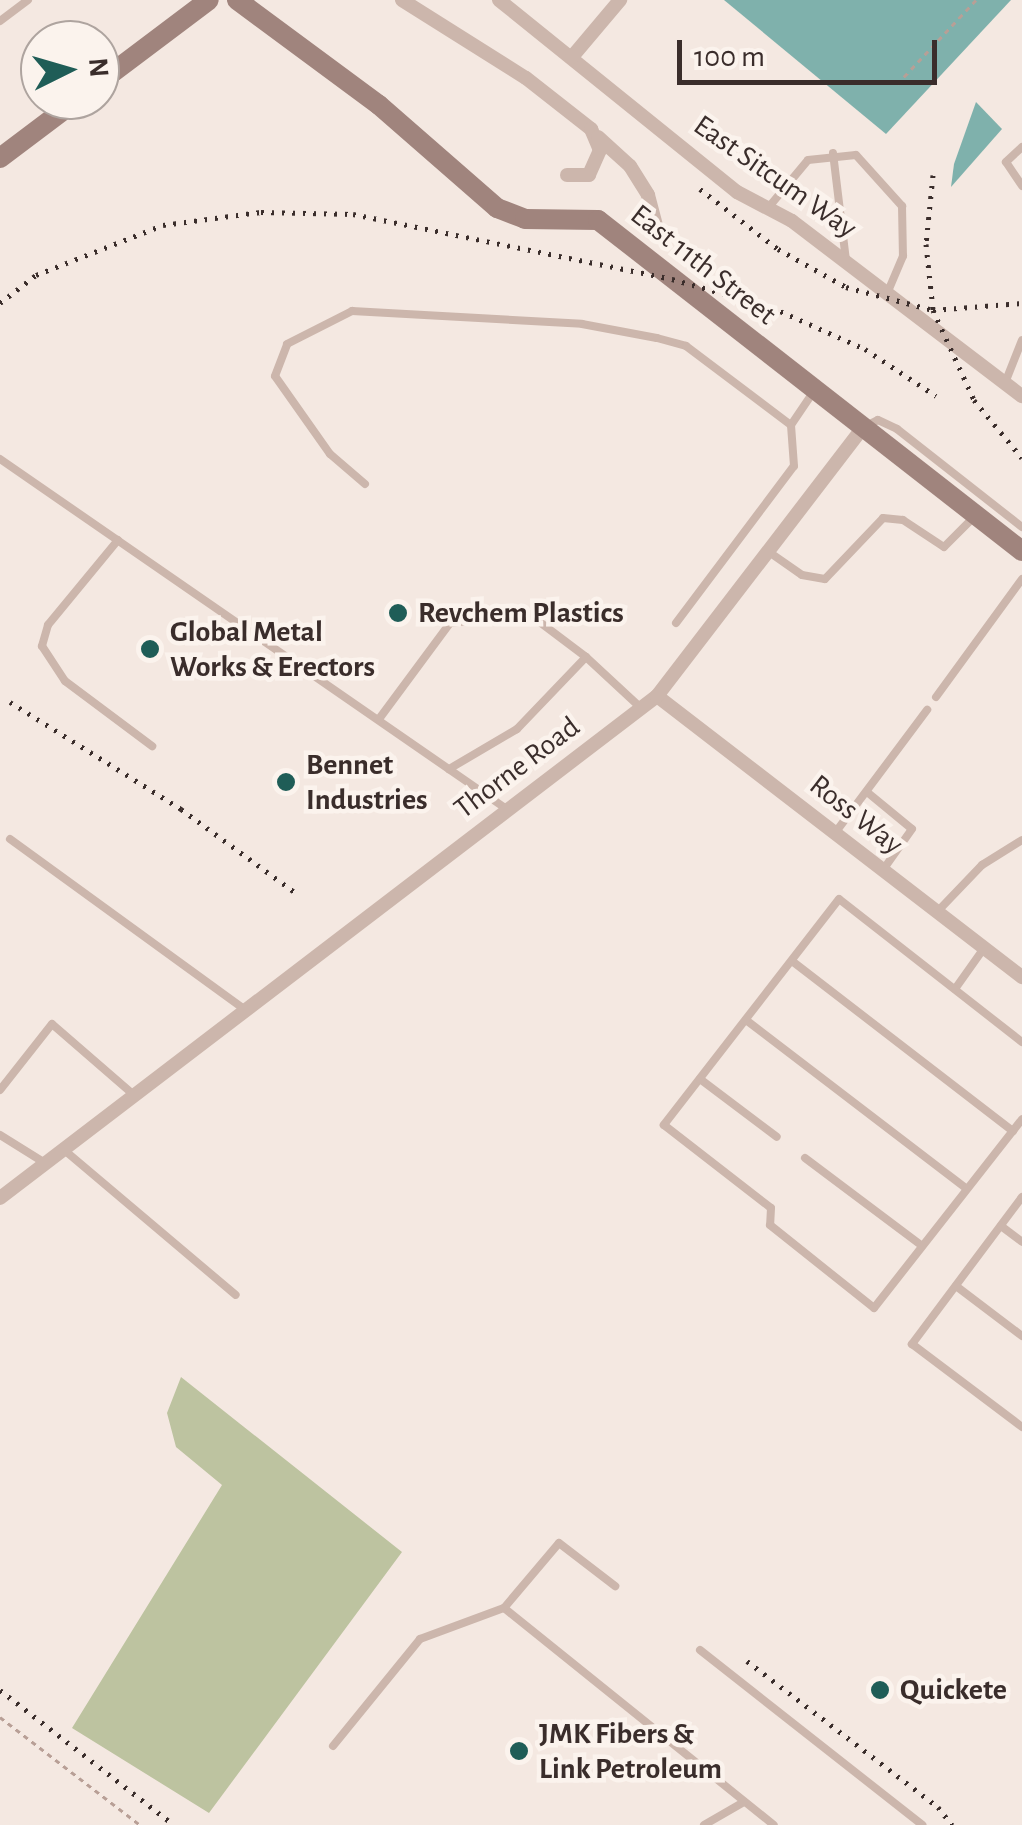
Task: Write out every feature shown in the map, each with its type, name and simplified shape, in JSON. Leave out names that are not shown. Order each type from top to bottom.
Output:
[{"type":"street","points":[[120,67],[209,0]]},
{"type":"street","name":"East 11th Street","points":[[237,0],[379,104],[485,200],[525,219],[598,220],[1022,552]]},
{"type":"street","name":"East 11th Street","points":[[402,0],[526,78],[630,166],[648,195],[658,237]]},
{"type":"street","name":"East Sitcum Way","points":[[499,0],[737,192],[846,260],[1022,396]]},
{"type":"street","points":[[572,58],[620,0]]},
{"type":"street","points":[[0,158],[50,120]]},
{"type":"street","points":[[567,175],[589,176],[600,150],[597,137]]},
{"type":"street","name":"Thorne Road","points":[[0,1198],[657,696],[863,428]]},
{"type":"street","name":"Ross Way","points":[[657,696],[1022,978]]},
{"type":"lane","points":[[0,21],[28,0]]},
{"type":"lane","points":[[1022,147],[1006,162],[1022,186]]},
{"type":"lane","points":[[833,153],[846,260]]},
{"type":"lane","points":[[768,208],[808,160],[833,153],[856,155],[902,206],[903,256],[888,291]]},
{"type":"lane","points":[[366,484],[330,454],[275,376],[287,344],[352,311],[582,324],[657,338],[686,346],[791,425]]},
{"type":"lane","points":[[1005,383],[1022,340]]},
{"type":"lane","points":[[676,623],[794,466],[791,425],[814,392]]},
{"type":"lane","points":[[863,428],[878,420],[897,430],[1022,527]]},
{"type":"lane","points":[[0,460],[508,810]]},
{"type":"lane","points":[[770,552],[802,575],[826,579],[883,518],[903,520],[944,547],[976,515]]},
{"type":"lane","points":[[118,540],[48,625],[42,646],[65,680],[152,746]]},
{"type":"lane","points":[[936,696],[1022,580]]},
{"type":"lane","points":[[379,719],[450,623],[529,614],[586,657],[641,708]]},
{"type":"lane","points":[[449,769],[518,728],[586,657]]},
{"type":"lane","points":[[836,834],[927,710]]},
{"type":"lane","points":[[866,792],[912,829],[883,870]]},
{"type":"lane","points":[[10,839],[245,1010]]},
{"type":"lane","points":[[936,912],[982,866],[1022,840]]},
{"type":"lane","points":[[1022,1042],[840,899],[664,1125],[770,1208],[770,1225],[874,1308],[1022,1120]]},
{"type":"lane","points":[[955,989],[984,948]]},
{"type":"lane","points":[[792,961],[1013,1131]]},
{"type":"lane","points":[[746,1020],[967,1189]]},
{"type":"lane","points":[[0,1090],[52,1024],[134,1095]]},
{"type":"lane","points":[[700,1079],[777,1136]]},
{"type":"lane","points":[[0,1135],[45,1163]]},
{"type":"lane","points":[[63,1149],[236,1295]]},
{"type":"lane","points":[[805,1158],[922,1246]]},
{"type":"lane","points":[[1022,1198],[912,1344],[1022,1427]]},
{"type":"lane","points":[[1001,1226],[1022,1242]]},
{"type":"lane","points":[[956,1286],[1022,1336]]},
{"type":"lane","points":[[333,1746],[420,1640],[504,1608],[559,1543],[615,1586]]},
{"type":"lane","points":[[504,1608],[774,1825]]},
{"type":"lane","points":[[700,1650],[922,1825]]},
{"type":"lane","points":[[704,1825],[744,1802]]},
{"type":"path","points":[[897,84],[976,0]]},
{"type":"path","points":[[0,1717],[140,1825]]},
{"type":"green space","points":[[181,1377],[402,1552],[209,1813],[72,1728],[222,1485],[176,1447],[167,1413]]},
{"type":"water","points":[[724,0],[1011,0],[886,134]]},
{"type":"water","points":[[976,102],[1002,129],[951,187],[954,164]]},
{"type":"railway","points":[[933,175],[926,244],[933,310],[974,400],[1022,458]]},
{"type":"railway","points":[[700,189],[778,249],[846,287],[933,310],[1022,303]]},
{"type":"railway","points":[[0,303],[36,275],[163,225],[261,212],[353,214],[672,279],[771,307],[865,349],[936,396]]},
{"type":"railway","points":[[10,702],[181,809],[297,894]]},
{"type":"railway","points":[[747,1661],[938,1807],[952,1825]]},
{"type":"railway","points":[[0,1690],[174,1825]]},
{"type":"place","name":"Revchem Plastics","points":[[398,613]]},
{"type":"place","name":"Global Metal Works & Erectors","points":[[150,649]]},
{"type":"place","name":"Bennet Industries","points":[[286,782]]},
{"type":"place","name":"Quickete","points":[[880,1690]]},
{"type":"place","name":"JMK Fibers & Link Petroleum","points":[[519,1751]]}]
